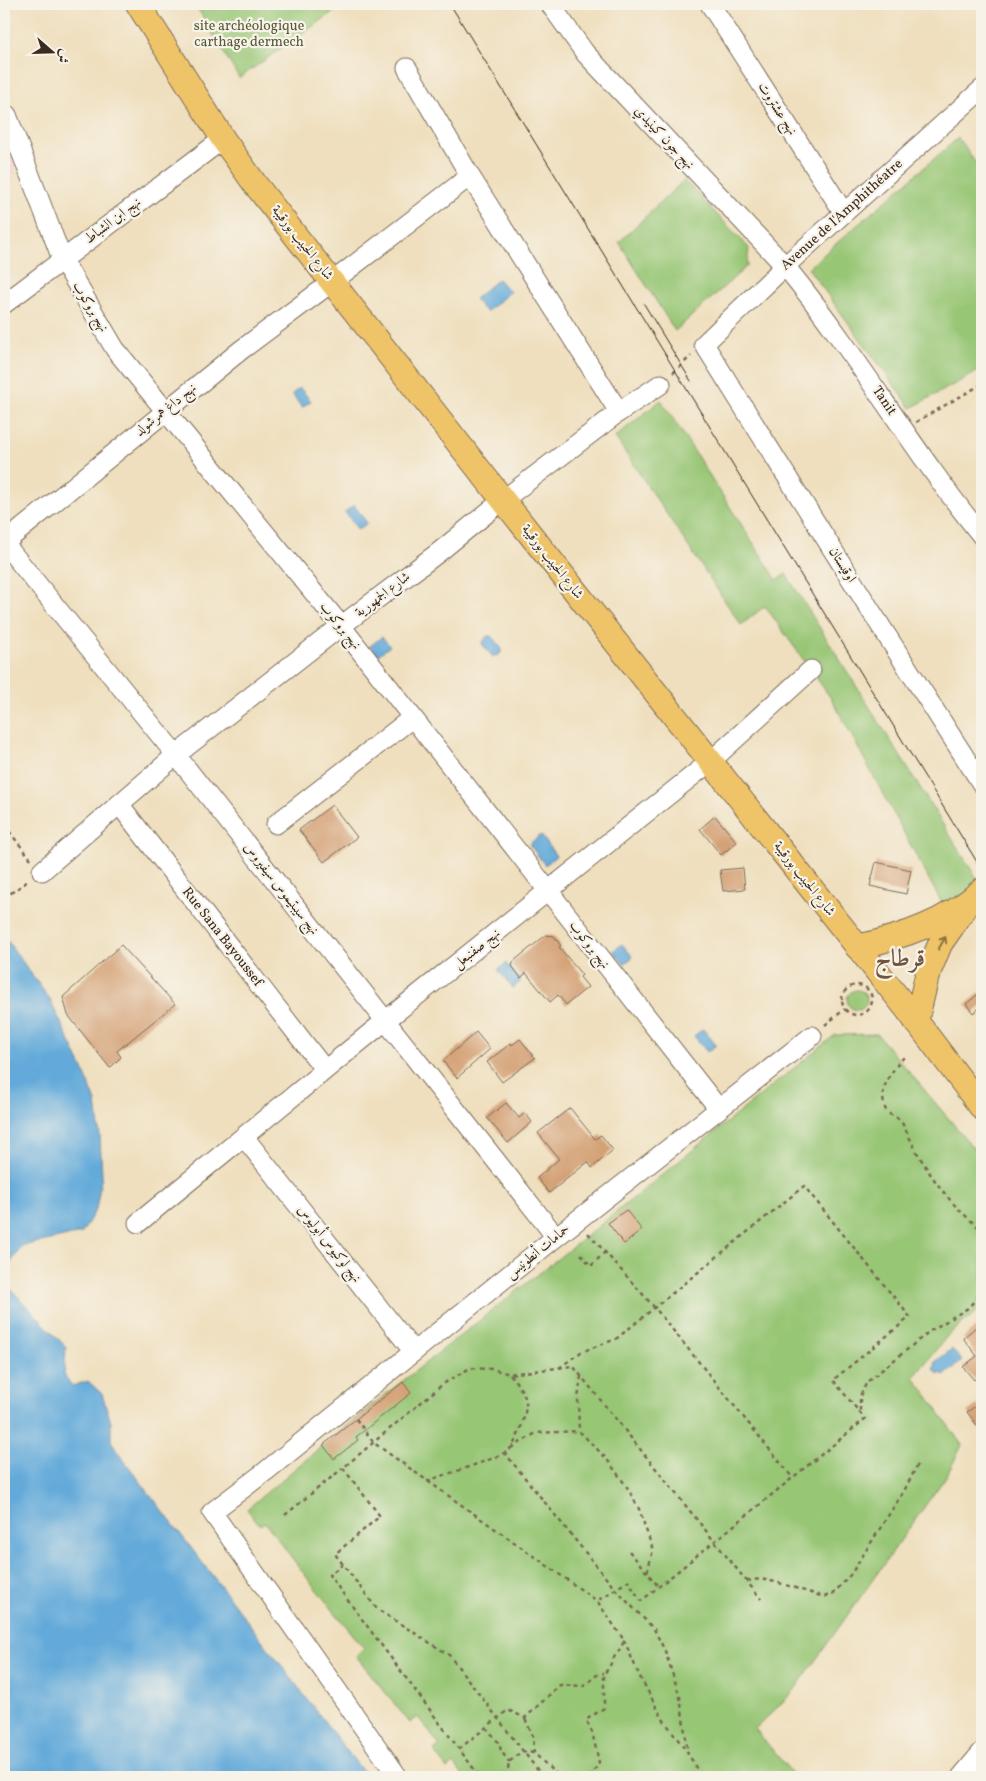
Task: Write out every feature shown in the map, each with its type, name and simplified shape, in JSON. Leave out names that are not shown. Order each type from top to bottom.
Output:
[{"type":"main road","name":"شارع الحبيب بورقيبة","points":[[138,4],[223,139],[255,184],[711,761],[982,1108]]},
{"type":"main road","points":[[857,947],[886,941],[931,924],[976,896]]},
{"type":"main road","points":[[916,1022],[927,976],[940,944],[976,896]]},
{"type":"street","name":"نهج جون كينيدي","points":[[550,4],[585,53],[785,266]]},
{"type":"street","name":"نهج عشتروت","points":[[710,4],[844,213]]},
{"type":"street","points":[[407,68],[470,176],[619,412]]},
{"type":"street","name":"Avenue de l'Amphithéatre","points":[[704,344],[785,266],[982,89]]},
{"type":"street","name":"نهج بروكوب","points":[[7,115],[62,259],[115,349],[341,626],[719,1110]]},
{"type":"street","name":"نهج ابن الشباط","points":[[4,304],[223,139]]},
{"type":"street","name":"نهج داغ همرشولد","points":[[4,543],[241,350],[470,176]]},
{"type":"street","name":"Tanit","points":[[785,266],[814,302],[903,429],[982,536]]},
{"type":"street","name":"اوقيستان","points":[[704,344],[982,784]]},
{"type":"street","name":"شارع الجمهورية","points":[[42,871],[176,756],[341,626],[440,552],[503,500],[619,412],[661,384]]},
{"type":"street","name":"نهج سيبتيموس سيفيروس","points":[[4,543],[176,756],[556,1237]]},
{"type":"street","name":"نهج صفنبعل","points":[[138,1223],[385,1021],[548,893],[711,761],[811,670]]},
{"type":"street","points":[[276,824],[412,718]]},
{"type":"street","name":"Rue Sana Bayoussef","points":[[119,804],[325,1070]]},
{"type":"street","name":"حمامات أنطونيس","points":[[398,1777],[212,1512],[266,1471],[556,1237],[812,1036]]},
{"type":"street","name":"نهج لوكيوس أبوليوس","points":[[244,1137],[414,1352]]},
{"type":"street","points":[[962,1777],[982,1752]]},
{"type":"path","points":[[661,384],[704,344]]},
{"type":"path","points":[[903,429],[982,384]]},
{"type":"path","points":[[4,825],[42,871]]},
{"type":"path","points":[[4,898],[15,889]]},
{"type":"path","points":[[856,985],[868,991],[871,1004],[866,1012],[857,1015],[845,1009],[842,1005],[842,996],[848,989],[856,985]]},
{"type":"path","points":[[812,1036],[845,1009]]},
{"type":"path","points":[[904,1057],[889,1075],[883,1094],[884,1106],[888,1114],[901,1120],[918,1154],[946,1197],[964,1216],[982,1230]]},
{"type":"path","points":[[560,1368],[581,1352],[616,1339],[804,1186],[910,1317],[833,1380],[864,1419],[641,1601],[628,1581],[597,1601]]},
{"type":"path","points":[[589,1234],[655,1308],[792,1477]]},
{"type":"path","points":[[581,1254],[590,1266],[605,1252]]},
{"type":"path","points":[[860,1412],[860,1396],[867,1382],[930,1330],[968,1308],[982,1292]]},
{"type":"path","points":[[285,1516],[443,1384],[470,1368],[492,1369],[510,1374],[573,1366],[762,1600]]},
{"type":"path","points":[[510,1374],[519,1385],[526,1401],[522,1425],[510,1449]]},
{"type":"path","points":[[581,1376],[578,1399],[579,1431],[606,1458],[627,1487],[639,1509],[653,1550],[647,1572]]},
{"type":"path","points":[[356,1419],[374,1443],[597,1601],[624,1640],[639,1675],[663,1719],[688,1754],[701,1777]]},
{"type":"path","points":[[427,1481],[497,1456],[536,1433],[579,1431]]},
{"type":"path","points":[[504,1452],[615,1589],[654,1629],[665,1651],[680,1697],[688,1754]]},
{"type":"path","points":[[747,1581],[760,1579],[776,1582],[824,1597],[834,1593],[856,1566],[904,1491],[918,1464]]},
{"type":"path","points":[[343,1468],[380,1516],[335,1554],[377,1609],[449,1655],[543,1777]]},
{"type":"path","points":[[629,1551],[658,1586]]},
{"type":"path","points":[[343,1564],[329,1575],[480,1777]]},
{"type":"path","points":[[525,1718],[560,1685],[584,1686],[598,1675],[604,1673],[610,1668],[624,1640]]},
{"type":"path","points":[[591,1777],[599,1762],[592,1732],[586,1720],[604,1708],[604,1673]]},
{"type":"path","points":[[459,1750],[508,1710],[525,1718],[533,1736],[534,1753]]},
{"type":"path","points":[[486,1728],[500,1743],[501,1751],[510,1762]]},
{"type":"path","points":[[522,1751],[534,1753],[559,1777]]},
{"type":"path","points":[[507,1777],[510,1762],[522,1751]]},
{"type":"shaded area","points":[[4,122],[18,160],[8,198],[4,200]]},
{"type":"green space","name":"site archéologique carthage dermech","points":[[195,4],[345,4],[239,78]]},
{"type":"green space","points":[[958,138],[982,172],[982,369],[911,408],[808,268]]},
{"type":"green space","points":[[684,180],[749,248],[747,266],[675,331],[619,242]]},
{"type":"green space","points":[[661,400],[777,580],[786,574],[981,885],[945,909],[833,701],[765,606],[741,625],[615,437]]},
{"type":"green space","points":[[857,990],[864,993],[867,1000],[864,1007],[857,1010],[850,1007],[847,1000],[850,993]]},
{"type":"green space","points":[[877,1034],[982,1158],[982,1307],[948,1335],[914,1377],[962,1445],[947,1475],[793,1692],[755,1729],[795,1777],[464,1777],[454,1764],[448,1769],[434,1751],[440,1746],[418,1717],[410,1723],[356,1656],[364,1648],[311,1583],[265,1522],[260,1525],[247,1509],[347,1425],[589,1234],[835,1035]]},
{"type":"water","points":[[498,279],[510,292],[486,312],[474,299]]},
{"type":"water","points":[[300,388],[311,401],[302,408],[292,394]]},
{"type":"water","points":[[354,505],[367,523],[358,530],[345,512]]},
{"type":"water","points":[[487,636],[491,636],[502,649],[498,656],[495,655],[493,657],[482,644]]},
{"type":"water","points":[[382,637],[390,646],[378,655],[370,646]]},
{"type":"water","points":[[541,835],[556,856],[545,865],[529,844]]},
{"type":"water","points":[[4,936],[50,1000],[83,1069],[96,1102],[102,1175],[96,1209],[82,1233],[22,1246],[4,1273]]},
{"type":"water","points":[[622,944],[633,957],[624,964],[613,951]]},
{"type":"water","points":[[506,963],[521,981],[513,988],[498,970]]},
{"type":"water","points":[[703,1029],[716,1045],[707,1052],[694,1036]]},
{"type":"water","points":[[4,1282],[66,1347],[64,1375],[72,1386],[88,1381],[102,1394],[111,1422],[111,1441],[126,1463],[367,1777],[4,1777]]},
{"type":"water","points":[[952,1349],[962,1361],[944,1376],[941,1373],[939,1375],[933,1368],[936,1365],[934,1363]]},
{"type":"building","points":[[332,805],[357,837],[324,862],[299,830]]},
{"type":"building","points":[[715,816],[737,842],[721,855],[700,829]]},
{"type":"building","points":[[876,862],[911,870],[906,894],[870,886]]},
{"type":"building","points":[[743,868],[745,889],[723,891],[720,870]]},
{"type":"building","points":[[546,935],[554,936],[561,946],[559,947],[582,975],[580,977],[588,987],[566,1005],[558,995],[550,1002],[526,973],[521,978],[512,966],[514,961]]},
{"type":"building","points":[[121,945],[175,1004],[117,1051],[121,1057],[110,1068],[68,1015],[63,997]]},
{"type":"building","points":[[982,991],[982,1006],[973,1013],[966,1004]]},
{"type":"building","points":[[476,1032],[490,1049],[457,1078],[443,1061]]},
{"type":"building","points":[[520,1039],[535,1058],[502,1082],[487,1062],[511,1043],[512,1045]]},
{"type":"building","points":[[506,1103],[519,1118],[525,1113],[532,1122],[508,1143],[487,1118]]},
{"type":"building","points":[[570,1108],[595,1139],[601,1135],[613,1150],[592,1168],[588,1162],[549,1193],[537,1178],[559,1159],[538,1133]]},
{"type":"building","points":[[626,1210],[642,1230],[624,1244],[608,1223]]},
{"type":"building","points":[[982,1322],[982,1373],[974,1380],[963,1367],[977,1356],[963,1338]]},
{"type":"building","points":[[403,1382],[411,1393],[356,1437],[358,1440],[334,1459],[323,1445]]},
{"type":"building","points":[[977,1405],[982,1412],[982,1432],[967,1412]]},
{"type":"tram line","points":[[450,4],[982,870]]},
{"type":"tram line","points":[[644,304],[691,381]]},
{"type":"district","name":"قرطاج","points":[[900,960]]}]
